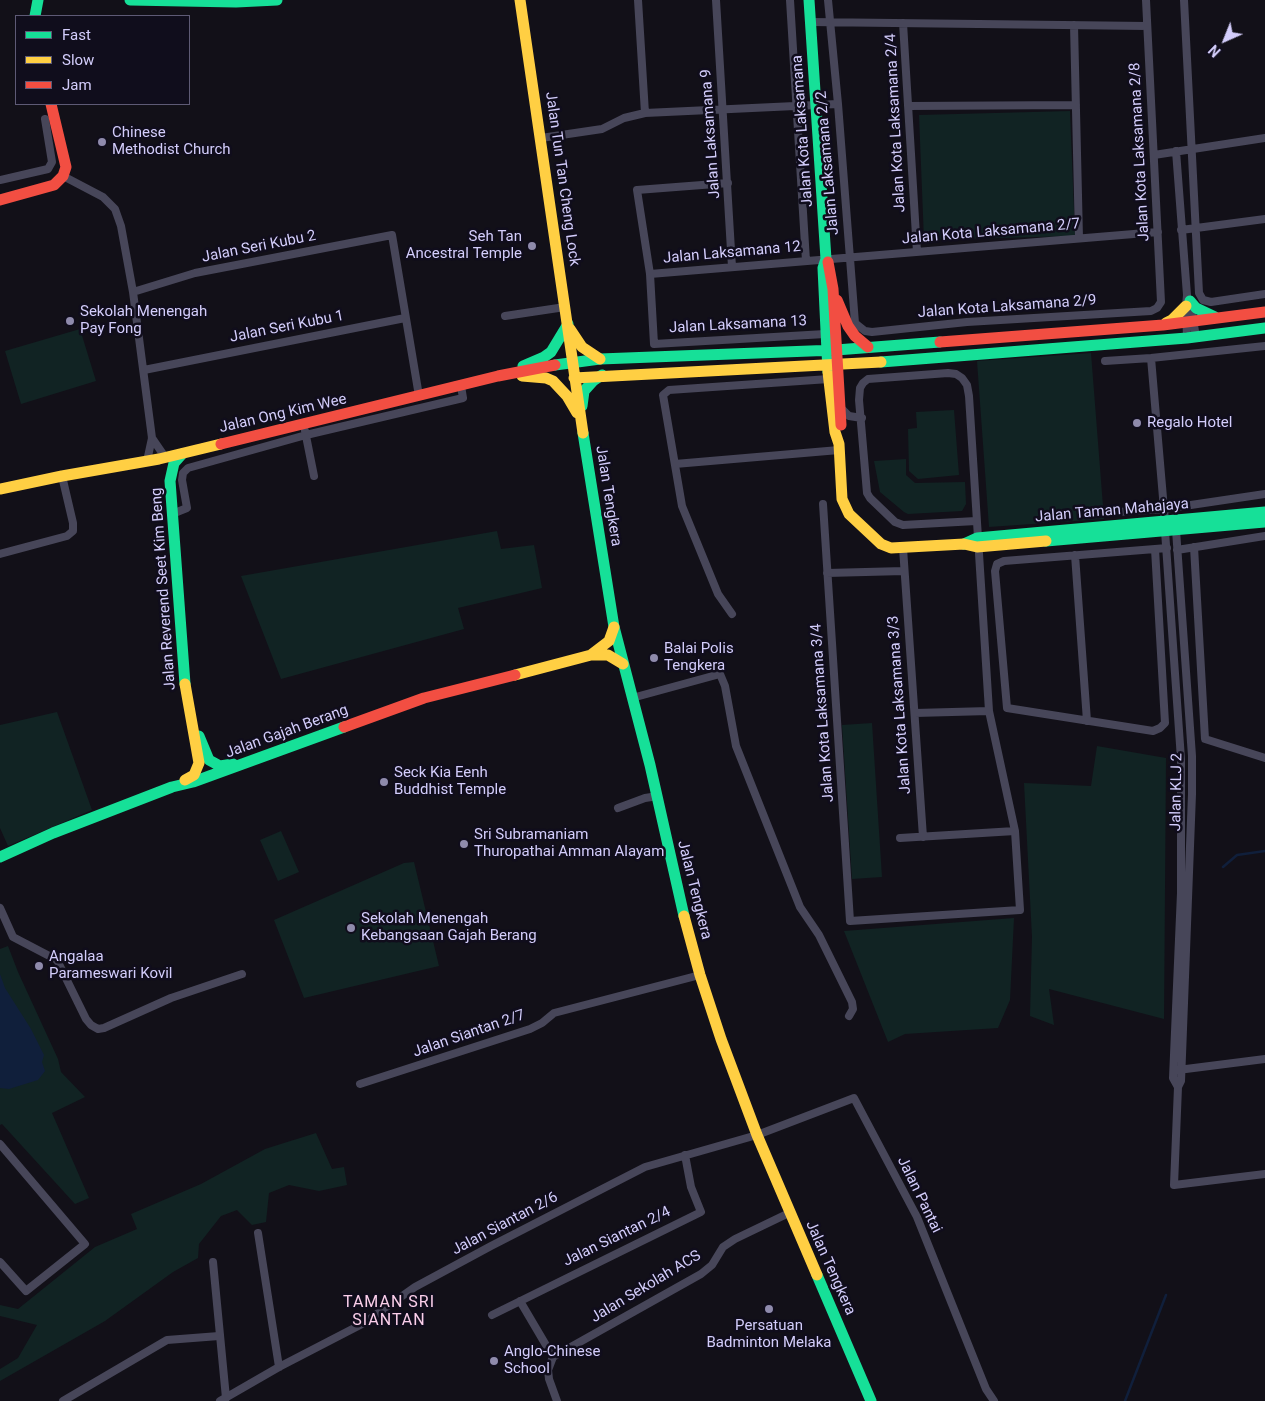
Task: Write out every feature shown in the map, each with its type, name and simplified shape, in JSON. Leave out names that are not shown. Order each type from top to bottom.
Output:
[{"type":"main road","points":[[35,15],[38,0]]},
{"type":"main road","points":[[130,0],[236,2],[277,0]]},
{"type":"main road","name":"Jalan Tun Tan Cheng Lock","points":[[520,0],[572,362]]},
{"type":"main road","name":"Jalan Kota Laksamana","points":[[809,0],[826,259],[823,268],[825,334],[831,350]]},
{"type":"main road","points":[[0,200],[54,185],[63,176],[66,167],[51,105]]},
{"type":"main road","name":"Jalan Kota Laksamana","points":[[826,259],[830,267],[833,289],[832,365]]},
{"type":"main road","points":[[833,289],[848,326],[855,336],[868,347]]},
{"type":"main road","points":[[1162,325],[1172,320],[1188,301],[1196,308],[1218,318]]},
{"type":"main road","name":"Jalan Ong Kim Wee","points":[[0,489],[305,430],[419,396],[498,376],[572,362],[600,359],[831,350],[1162,325],[1265,312]]},
{"type":"main road","points":[[568,324],[576,341],[600,359]]},
{"type":"main road","points":[[498,376],[544,357],[557,344],[568,324]]},
{"type":"main road","points":[[574,378],[602,375],[832,365],[1191,337],[1265,328]]},
{"type":"main road","name":"Jalan Tengkera","points":[[572,362],[614,627],[658,796],[677,890],[700,975],[721,1039],[757,1135],[871,1401]]},
{"type":"main road","name":"Jalan Taman Mahajaya","points":[[832,365],[829,379],[835,432],[839,447],[842,499],[849,514],[881,544],[891,548],[964,544],[1144,523],[1169,527],[1190,519],[1265,512]]},
{"type":"main road","name":"Jalan Taman Mahajaya","points":[[832,365],[842,431],[839,447]]},
{"type":"main road","points":[[581,420],[582,395],[592,381],[602,375]]},
{"type":"main road","points":[[498,376],[537,377],[553,381],[567,396],[581,420]]},
{"type":"main road","name":"Jalan Reverend Seet Kim Beng","points":[[172,787],[194,775],[198,770],[199,763],[185,685],[170,481],[174,464],[182,454]]},
{"type":"main road","name":"Jalan Taman Mahajaya","points":[[977,542],[1169,527],[1265,522]]},
{"type":"main road","name":"Jalan Gajah Berang","points":[[591,655],[609,641],[614,627]]},
{"type":"main road","name":"Jalan Gajah Berang","points":[[1,854],[172,787],[193,782],[424,698],[591,655],[608,655],[623,664]]},
{"type":"main road","name":"Jalan Reverend Seet Kim Beng","points":[[192,724],[202,741],[209,760],[215,764],[227,766],[254,760]]},
{"type":"street","points":[[638,0],[645,113]]},
{"type":"street","name":"Jalan Laksamana 9","points":[[716,0],[732,267]]},
{"type":"street","points":[[790,0],[806,261]]},
{"type":"street","name":"Jalan Laksamana 2/2","points":[[828,0],[855,323]]},
{"type":"street","name":"Jalan Kota Laksamana 2/8","points":[[1146,0],[1161,302]]},
{"type":"street","points":[[1184,0],[1199,293],[1203,300],[1211,302],[1265,294]]},
{"type":"street","points":[[810,22],[1147,26]]},
{"type":"street","name":"Jalan Kota Laksamana 2/4","points":[[903,23],[917,252]]},
{"type":"street","points":[[1074,25],[1079,238]]},
{"type":"street","points":[[541,138],[602,129],[624,118],[645,113],[838,104]]},
{"type":"street","points":[[908,106],[1076,105]]},
{"type":"street","points":[[0,180],[48,169],[52,162],[45,119]]},
{"type":"street","points":[[1154,155],[1265,138]]},
{"type":"street","points":[[1176,151],[1191,337]]},
{"type":"street","points":[[63,176],[103,197],[115,209],[121,226],[134,292],[152,438],[147,461]]},
{"type":"street","points":[[650,274],[637,190],[728,183]]},
{"type":"street","points":[[1182,230],[1265,219]]},
{"type":"street","name":"Jalan Kota Laksamana 2/7","points":[[826,259],[1158,232]]},
{"type":"street","name":"Jalan Seri Kubu 2","points":[[134,292],[195,274],[392,235],[406,318]]},
{"type":"street","name":"Jalan Laksamana 12","points":[[654,344],[650,274],[826,259]]},
{"type":"street","name":"Jalan Kota Laksamana 2/9","points":[[855,323],[865,331],[872,332],[966,322],[1151,311],[1157,308],[1161,302]]},
{"type":"street","points":[[505,316],[565,307]]},
{"type":"street","points":[[406,318],[419,396]]},
{"type":"street","name":"Jalan Seri Kubu 1","points":[[144,370],[406,318]]},
{"type":"street","name":"Jalan Laksamana 13","points":[[654,344],[825,334]]},
{"type":"street","points":[[1105,361],[1265,346]]},
{"type":"street","points":[[1151,358],[1164,509],[1169,527]]},
{"type":"street","points":[[900,838],[1015,831],[989,712],[967,385],[956,374],[948,373],[868,380],[862,383],[860,388],[867,493],[870,498],[895,522],[903,526],[976,521]]},
{"type":"street","points":[[732,614],[718,594],[682,506],[663,395],[669,390],[829,379]]},
{"type":"street","points":[[172,514],[187,508],[182,480],[183,473],[188,468],[305,430],[463,398],[461,386]]},
{"type":"street","points":[[840,408],[848,416],[862,418]]},
{"type":"street","points":[[305,430],[314,476]]},
{"type":"street","points":[[152,438],[165,458]]},
{"type":"street","points":[[675,464],[839,447]]},
{"type":"street","points":[[0,554],[67,536],[72,531],[74,523],[62,476]]},
{"type":"street","points":[[1118,512],[1164,509],[1265,494]]},
{"type":"street","name":"Jalan Kota Laksamana 3/4","points":[[823,504],[850,920],[1020,910],[1015,831]]},
{"type":"street","points":[[1265,512],[1265,517]]},
{"type":"street","name":"Jalan KLJ 2","points":[[1169,527],[1167,548],[1181,759],[1185,894]]},
{"type":"street","name":"Jalan KLJ 2","points":[[1169,527],[1177,550],[1192,756],[1177,1070],[1181,1081],[1178,1087],[1174,1185],[1265,1174]]},
{"type":"street","points":[[1177,550],[1265,536]]},
{"type":"street","points":[[1194,547],[1205,739],[1265,758]]},
{"type":"street","name":"Jalan Kota Laksamana 3/3","points":[[903,548],[923,837]]},
{"type":"street","points":[[1155,549],[1166,723],[1153,731],[1007,708],[995,571],[997,564],[1004,561],[1167,548]]},
{"type":"street","points":[[1075,555],[1087,721]]},
{"type":"street","points":[[827,573],[904,571]]},
{"type":"street","points":[[632,698],[720,674],[725,686],[736,746],[800,907],[818,935],[852,1002],[853,1010],[849,1016]]},
{"type":"street","points":[[915,713],[989,712]]},
{"type":"street","points":[[618,808],[646,798],[658,796]]},
{"type":"street","points":[[0,908],[13,937],[57,960],[86,1019],[98,1029],[171,998],[242,974]]},
{"type":"street","name":"Jalan Siantan 2/7","points":[[360,1084],[530,1029],[542,1023],[554,1012],[700,975]]},
{"type":"street","points":[[1177,1070],[1265,1059]]},
{"type":"street","name":"Jalan Pantai","points":[[757,1135],[854,1098],[918,1218],[986,1389],[994,1401]]},
{"type":"street","name":"Jalan Siantan 2/6","points":[[223,1399],[279,1367],[364,1323],[415,1288],[491,1246],[645,1167],[757,1135]]},
{"type":"street","points":[[0,1144],[85,1244],[26,1291],[0,1262]]},
{"type":"street","name":"Jalan Siantan 2/4","points":[[492,1315],[702,1212],[691,1187],[685,1155]]},
{"type":"street","name":"Jalan Sekolah ACS","points":[[553,1357],[701,1274],[712,1264],[723,1247],[735,1238],[789,1213]]},
{"type":"street","points":[[258,1233],[279,1367]]},
{"type":"street","points":[[213,1262],[220,1336],[223,1399]]},
{"type":"street","points":[[520,1301],[553,1357],[548,1370],[549,1379],[557,1401]]},
{"type":"street","points":[[63,1401],[167,1340],[220,1336]]},
{"type":"shaded area","points":[[1070,111],[1075,236],[924,240],[919,115]]},
{"type":"shaded area","points":[[80,329],[96,381],[21,404],[5,351]]},
{"type":"shaded area","points":[[1091,353],[1104,519],[989,527],[977,361]]},
{"type":"shaded area","points":[[954,410],[959,475],[918,479],[909,471],[908,429],[917,428],[916,412]]},
{"type":"shaded area","points":[[906,459],[906,475],[915,483],[965,482],[966,504],[962,511],[908,514],[880,492],[874,461]]},
{"type":"shaded area","points":[[497,531],[501,549],[534,545],[542,588],[458,608],[464,629],[281,679],[241,576]]},
{"type":"shaded area","points":[[57,712],[92,810],[8,846],[0,828],[0,725]]},
{"type":"shaded area","points":[[872,723],[882,877],[852,879],[842,725]]},
{"type":"shaded area","points":[[1097,746],[1166,758],[1164,1019],[1049,989],[1054,1025],[1030,1016],[1032,937],[1024,783],[1091,786]]},
{"type":"shaded area","points":[[281,831],[299,872],[278,881],[260,840]]},
{"type":"shaded area","points":[[414,862],[439,966],[304,998],[274,920],[404,863]]},
{"type":"shaded area","points":[[1014,918],[1010,1000],[998,1028],[905,1034],[888,1042],[844,931]]},
{"type":"shaded area","points":[[8,946],[58,1059],[61,1072],[85,1097],[52,1113],[89,1198],[75,1204],[2,1124],[0,1125],[0,949]]},
{"type":"shaded area","points":[[316,1133],[332,1169],[344,1167],[347,1185],[319,1191],[289,1185],[269,1193],[266,1222],[252,1225],[237,1210],[221,1216],[199,1244],[198,1258],[173,1272],[105,1321],[0,1381],[0,1369],[18,1358],[37,1325],[0,1316],[0,1305],[18,1309],[95,1247],[137,1229],[131,1214],[201,1184],[265,1149]]},
{"type":"water","points":[[0,974],[5,988],[31,1029],[44,1055],[42,1062],[45,1071],[38,1080],[9,1089],[0,1088]]},
{"type":"waterway","points":[[1223,867],[1237,855],[1265,851]]},
{"type":"waterway","points":[[1125,1401],[1166,1295]]},
{"type":"traffic: fast","points":[[35,15],[38,0]]},
{"type":"traffic: fast","points":[[130,0],[236,2],[277,0]]},
{"type":"traffic: fast","points":[[809,0],[826,259],[823,268],[828,372]]},
{"type":"traffic: fast","points":[[1190,301],[1196,308],[1215,317]]},
{"type":"traffic: fast","points":[[523,366],[551,352],[568,324]]},
{"type":"traffic: fast","points":[[881,362],[1187,338],[1265,328]]},
{"type":"traffic: fast","points":[[555,365],[600,359],[836,350],[940,342]]},
{"type":"traffic: fast","points":[[582,406],[584,391],[602,375]]},
{"type":"traffic: fast","points":[[583,433],[614,627],[650,765],[684,916]]},
{"type":"traffic: fast","points":[[182,454],[174,463],[170,481],[185,684]]},
{"type":"traffic: fast","points":[[964,544],[977,538],[1265,512]]},
{"type":"traffic: fast","points":[[1046,541],[1265,522]]},
{"type":"traffic: fast","points":[[0,857],[53,833],[172,787],[193,782],[344,727]]},
{"type":"traffic: fast","points":[[199,736],[209,760],[220,766],[233,764]]},
{"type":"traffic: fast","points":[[817,1275],[871,1401]]},
{"type":"traffic: slow","points":[[520,0],[583,433]]},
{"type":"traffic: slow","points":[[1166,323],[1172,320],[1186,306]]},
{"type":"traffic: slow","points":[[570,329],[582,347],[600,359]]},
{"type":"traffic: slow","points":[[574,378],[881,362]]},
{"type":"traffic: slow","points":[[828,372],[835,432],[839,444],[842,499],[849,514],[881,544],[891,548],[964,544],[977,547],[1046,541]]},
{"type":"traffic: slow","points":[[522,376],[546,378],[553,381],[567,396],[577,413]]},
{"type":"traffic: slow","points":[[0,489],[159,459],[221,444]]},
{"type":"traffic: slow","points":[[592,654],[609,641],[614,627]]},
{"type":"traffic: slow","points":[[515,675],[591,655],[608,655],[623,664]]},
{"type":"traffic: slow","points":[[185,684],[199,763],[194,775],[185,780]]},
{"type":"traffic: slow","points":[[684,916],[700,975],[721,1039],[757,1135],[817,1275]]},
{"type":"traffic: jam","points":[[0,200],[54,185],[63,176],[66,167],[51,105]]},
{"type":"traffic: jam","points":[[828,262],[833,289],[841,425]]},
{"type":"traffic: jam","points":[[837,300],[848,326],[855,336],[868,347]]},
{"type":"traffic: jam","points":[[940,342],[1163,325],[1265,312]]},
{"type":"traffic: jam","points":[[221,444],[498,376],[555,365]]},
{"type":"traffic: jam","points":[[344,727],[424,698],[515,675]]},
{"type":"place","name":"Chinese Methodist Church","points":[[102,142]]},
{"type":"place","name":"Seh Tan Ancestral Temple","points":[[532,246]]},
{"type":"place","name":"Sekolah Menengah Pay Fong","points":[[70,321]]},
{"type":"place","name":"Regalo Hotel","points":[[1137,423]]},
{"type":"place","name":"Balai Polis Tengkera","points":[[654,658]]},
{"type":"place","name":"Seck Kia Eenh Buddhist Temple","points":[[384,782]]},
{"type":"place","name":"Sri Subramaniam Thuropathai Amman Alayam","points":[[464,844]]},
{"type":"place","name":"Sekolah Menengah Kebangsaan Gajah Berang","points":[[351,928]]},
{"type":"place","name":"Angalaa Parameswari Kovil","points":[[39,966]]},
{"type":"place","name":"Persatuan Badminton Melaka","points":[[769,1309]]},
{"type":"place","name":"Anglo-Chinese School","points":[[494,1361]]},
{"type":"district","name":"TAMAN SRI SIANTAN","points":[[389,1312]]}]
